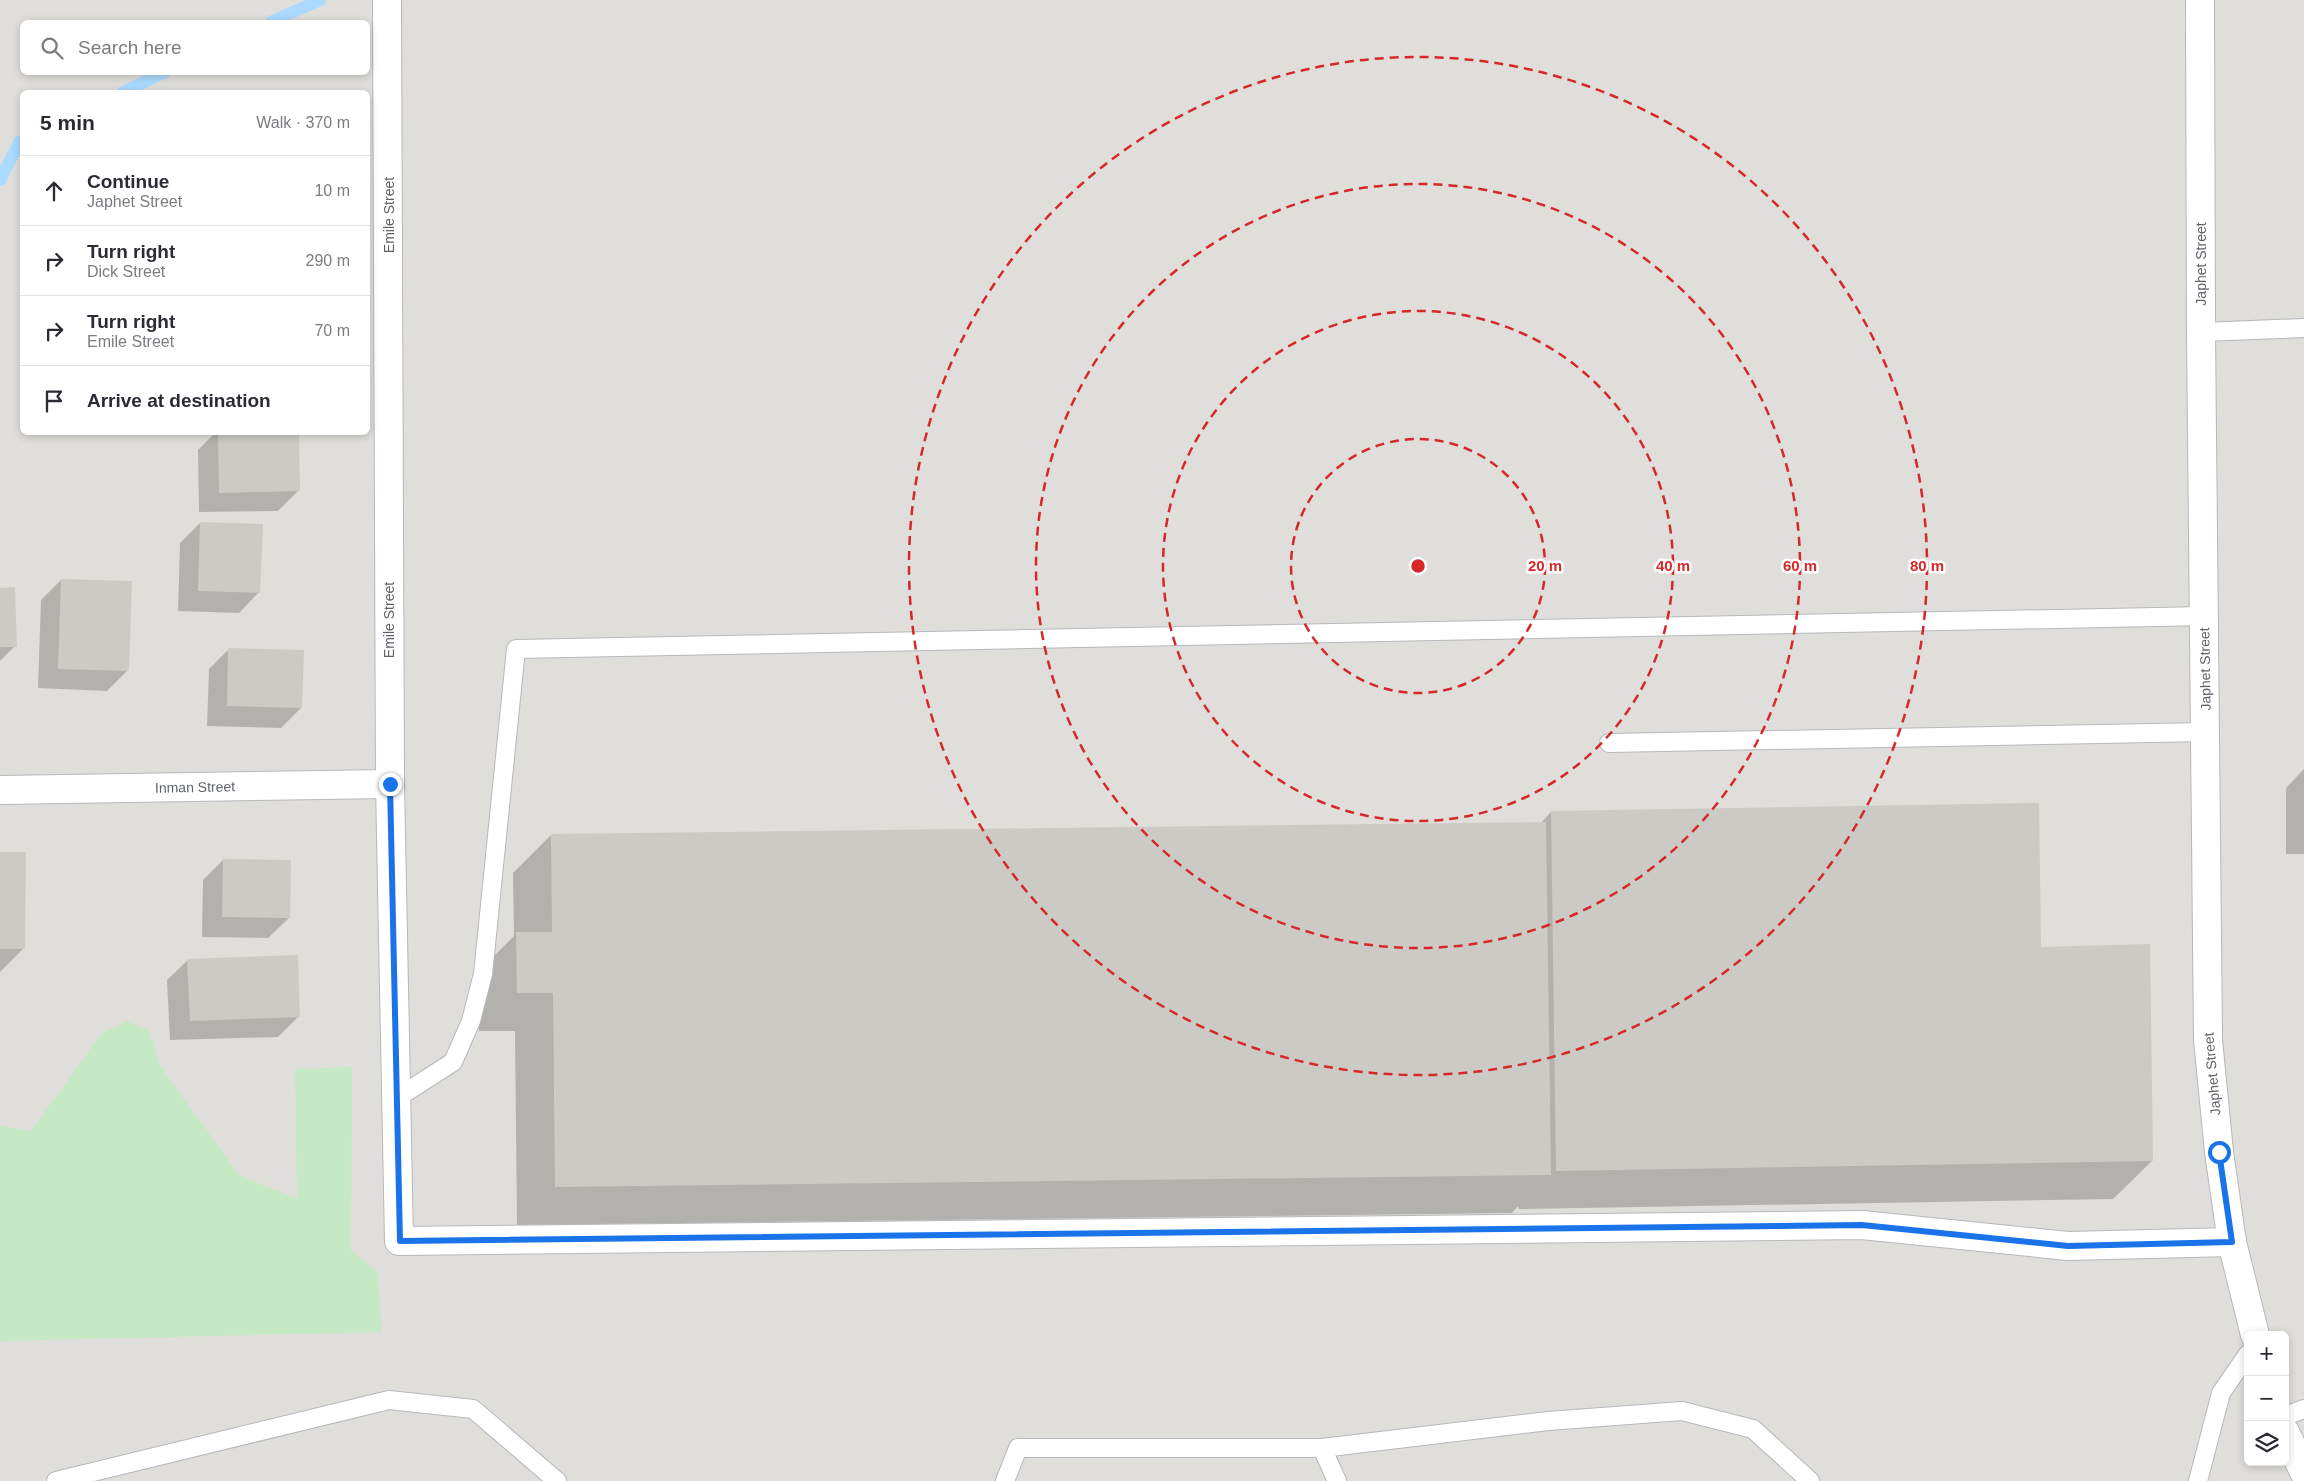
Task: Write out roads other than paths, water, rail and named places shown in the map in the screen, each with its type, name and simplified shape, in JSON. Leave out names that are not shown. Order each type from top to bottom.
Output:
[{"type":"street","name":"Emile Street","points":[[387,0],[390,784],[400,1241],[1862,1225],[2068,1246],[2232,1242]]},
{"type":"street","name":"Japhet Street","points":[[2200,0],[2201,332],[2208,1040],[2219,1152],[2232,1242],[2254,1331]]},
{"type":"street","name":"Inman Street","points":[[0,790],[390,784]]},
{"type":"street","points":[[2289,1440],[2304,1472]]},
{"type":"lane","points":[[2201,332],[2304,328]]},
{"type":"lane","points":[[397,1098],[453,1062],[471,1021],[483,974],[516,649],[2204,616]]},
{"type":"lane","points":[[1609,743],[2206,732]]},
{"type":"lane","points":[[2198,1481],[2220,1393],[2244,1360]]},
{"type":"lane","points":[[56,1481],[389,1400],[473,1409],[557,1481]]},
{"type":"lane","points":[[2289,1415],[2304,1409]]},
{"type":"lane","points":[[1005,1481],[1018,1448],[1322,1448],[1548,1421],[1682,1411],[1753,1429],[1810,1481]]},
{"type":"lane","points":[[1322,1448],[1337,1481]]},
{"type":"waterway","points":[[275,20],[320,0]]},
{"type":"waterway","points":[[127,90],[159,75]]},
{"type":"waterway","points":[[0,180],[20,141]]}]
